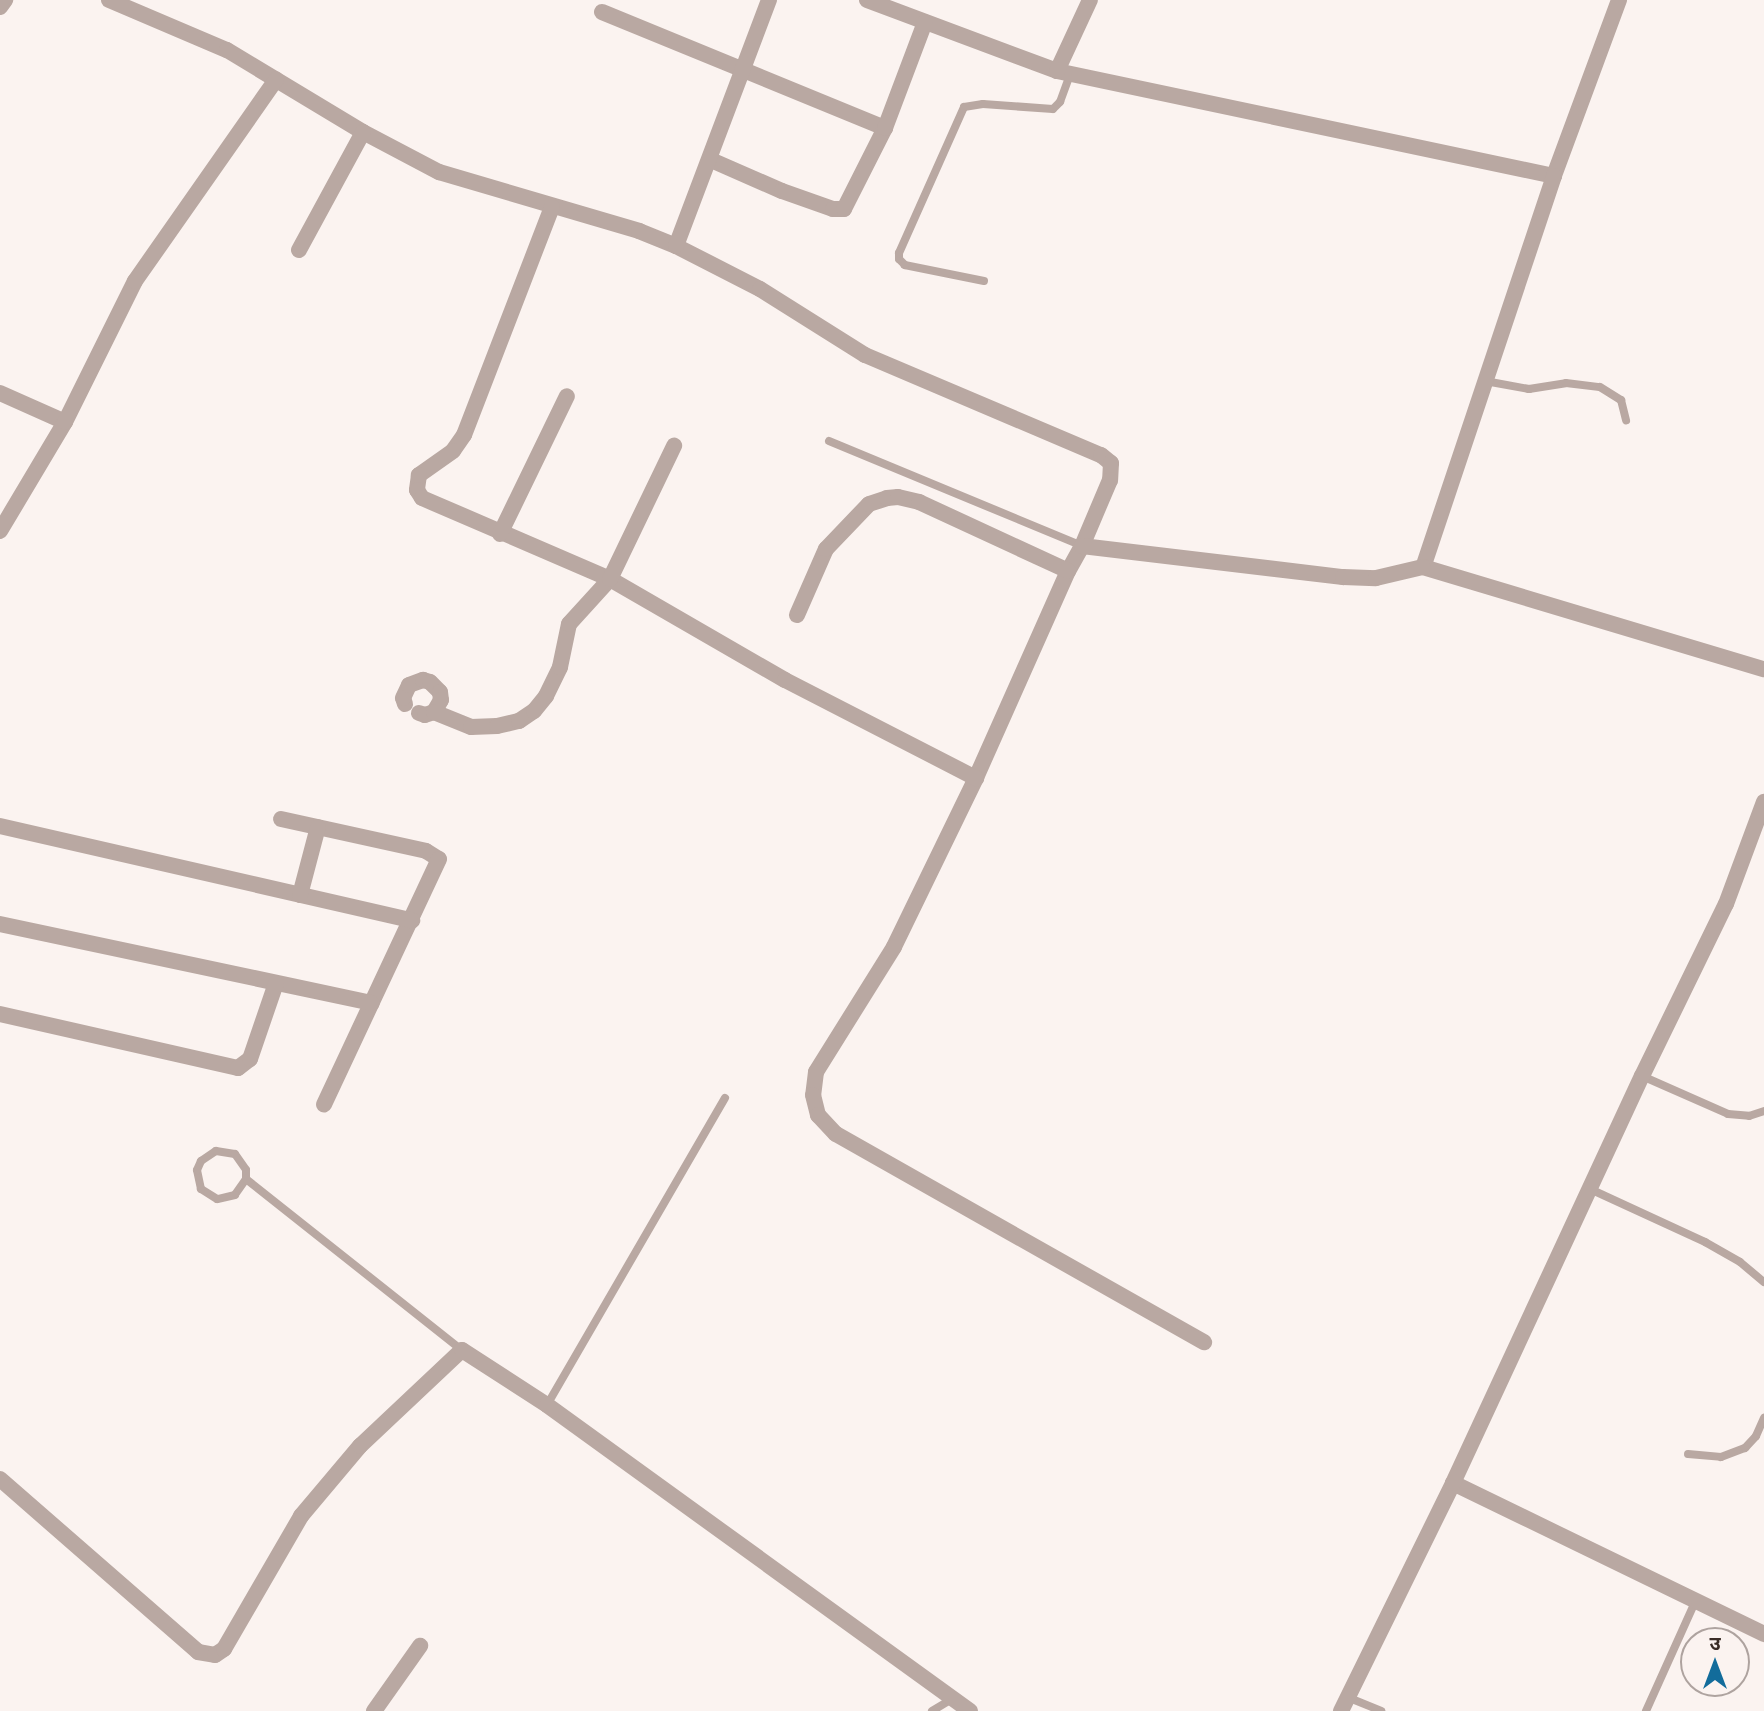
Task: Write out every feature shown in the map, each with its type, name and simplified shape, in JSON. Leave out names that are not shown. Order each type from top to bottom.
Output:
[{"type":"street","points":[[0,8],[5,0]]},
{"type":"street","points":[[109,0],[154,8],[363,132],[439,172],[639,231],[676,246],[760,289],[865,355],[1107,459],[1112,468],[1110,480],[1082,546],[1068,570],[976,778],[894,947],[816,1072],[813,1083],[814,1107],[828,1128],[885,1164],[1204,1342]]},
{"type":"street","points":[[676,246],[769,0]]},
{"type":"street","points":[[867,0],[1064,72],[1554,176]]},
{"type":"street","points":[[1064,72],[1090,0]]},
{"type":"street","points":[[1423,566],[1554,176],[1619,0]]},
{"type":"street","points":[[601,12],[885,128]]},
{"type":"street","points":[[710,160],[782,191],[840,210],[845,207],[885,128],[925,22]]},
{"type":"street","points":[[0,531],[65,422],[135,281],[276,80]]},
{"type":"street","points":[[299,250],[363,132]]},
{"type":"street","points":[[552,206],[464,435],[453,450],[419,475],[417,482],[422,498],[500,534],[610,579],[785,680],[976,778]]},
{"type":"street","points":[[0,393],[65,422]]},
{"type":"street","points":[[500,534],[567,396]]},
{"type":"street","points":[[404,704],[403,698],[409,685],[423,680],[430,682],[440,692],[441,700],[427,713],[471,727],[510,725],[534,711],[546,696],[560,667],[569,624],[610,579],[674,446]]},
{"type":"street","points":[[797,615],[826,550],[869,504],[887,498],[898,497],[919,502],[1068,570]]},
{"type":"street","points":[[1082,546],[1343,577],[1376,578],[1423,566],[1764,669]]},
{"type":"street","points":[[1344,1704],[1453,1483],[1642,1076],[1726,904],[1764,802]]},
{"type":"street","points":[[281,819],[438,856],[438,866],[324,1104]]},
{"type":"street","points":[[0,826],[412,920]]},
{"type":"street","points":[[300,895],[318,827]]},
{"type":"street","points":[[0,924],[372,1003]]},
{"type":"street","points":[[0,1014],[238,1069],[250,1059],[276,983]]},
{"type":"street","points":[[0,1479],[198,1652],[215,1655],[224,1649],[301,1516],[360,1447],[462,1350],[547,1405],[970,1711]]},
{"type":"street","points":[[1453,1483],[1764,1634]]},
{"type":"street","points":[[374,1711],[420,1646]]},
{"type":"lane","points":[[984,281],[905,265],[899,259],[902,245],[964,107],[983,104],[1053,109],[1060,102],[1064,72]]},
{"type":"lane","points":[[1485,381],[1529,389],[1566,383],[1600,387],[1621,400],[1626,420]]},
{"type":"lane","points":[[829,441],[1082,546]]},
{"type":"lane","points":[[1642,1076],[1728,1114],[1749,1116],[1764,1111]]},
{"type":"lane","points":[[547,1405],[724,1098]]},
{"type":"lane","points":[[246,1179],[235,1195],[217,1199],[201,1189],[197,1170],[208,1155],[226,1151],[242,1161],[246,1179],[462,1350]]},
{"type":"lane","points":[[1591,1189],[1705,1242],[1740,1262],[1764,1282]]},
{"type":"lane","points":[[1688,1454],[1721,1457],[1745,1448],[1764,1418]]},
{"type":"lane","points":[[1646,1711],[1695,1602]]},
{"type":"lane","points":[[932,1711],[952,1699]]},
{"type":"lane","points":[[1344,1704],[1381,1711]]}]
